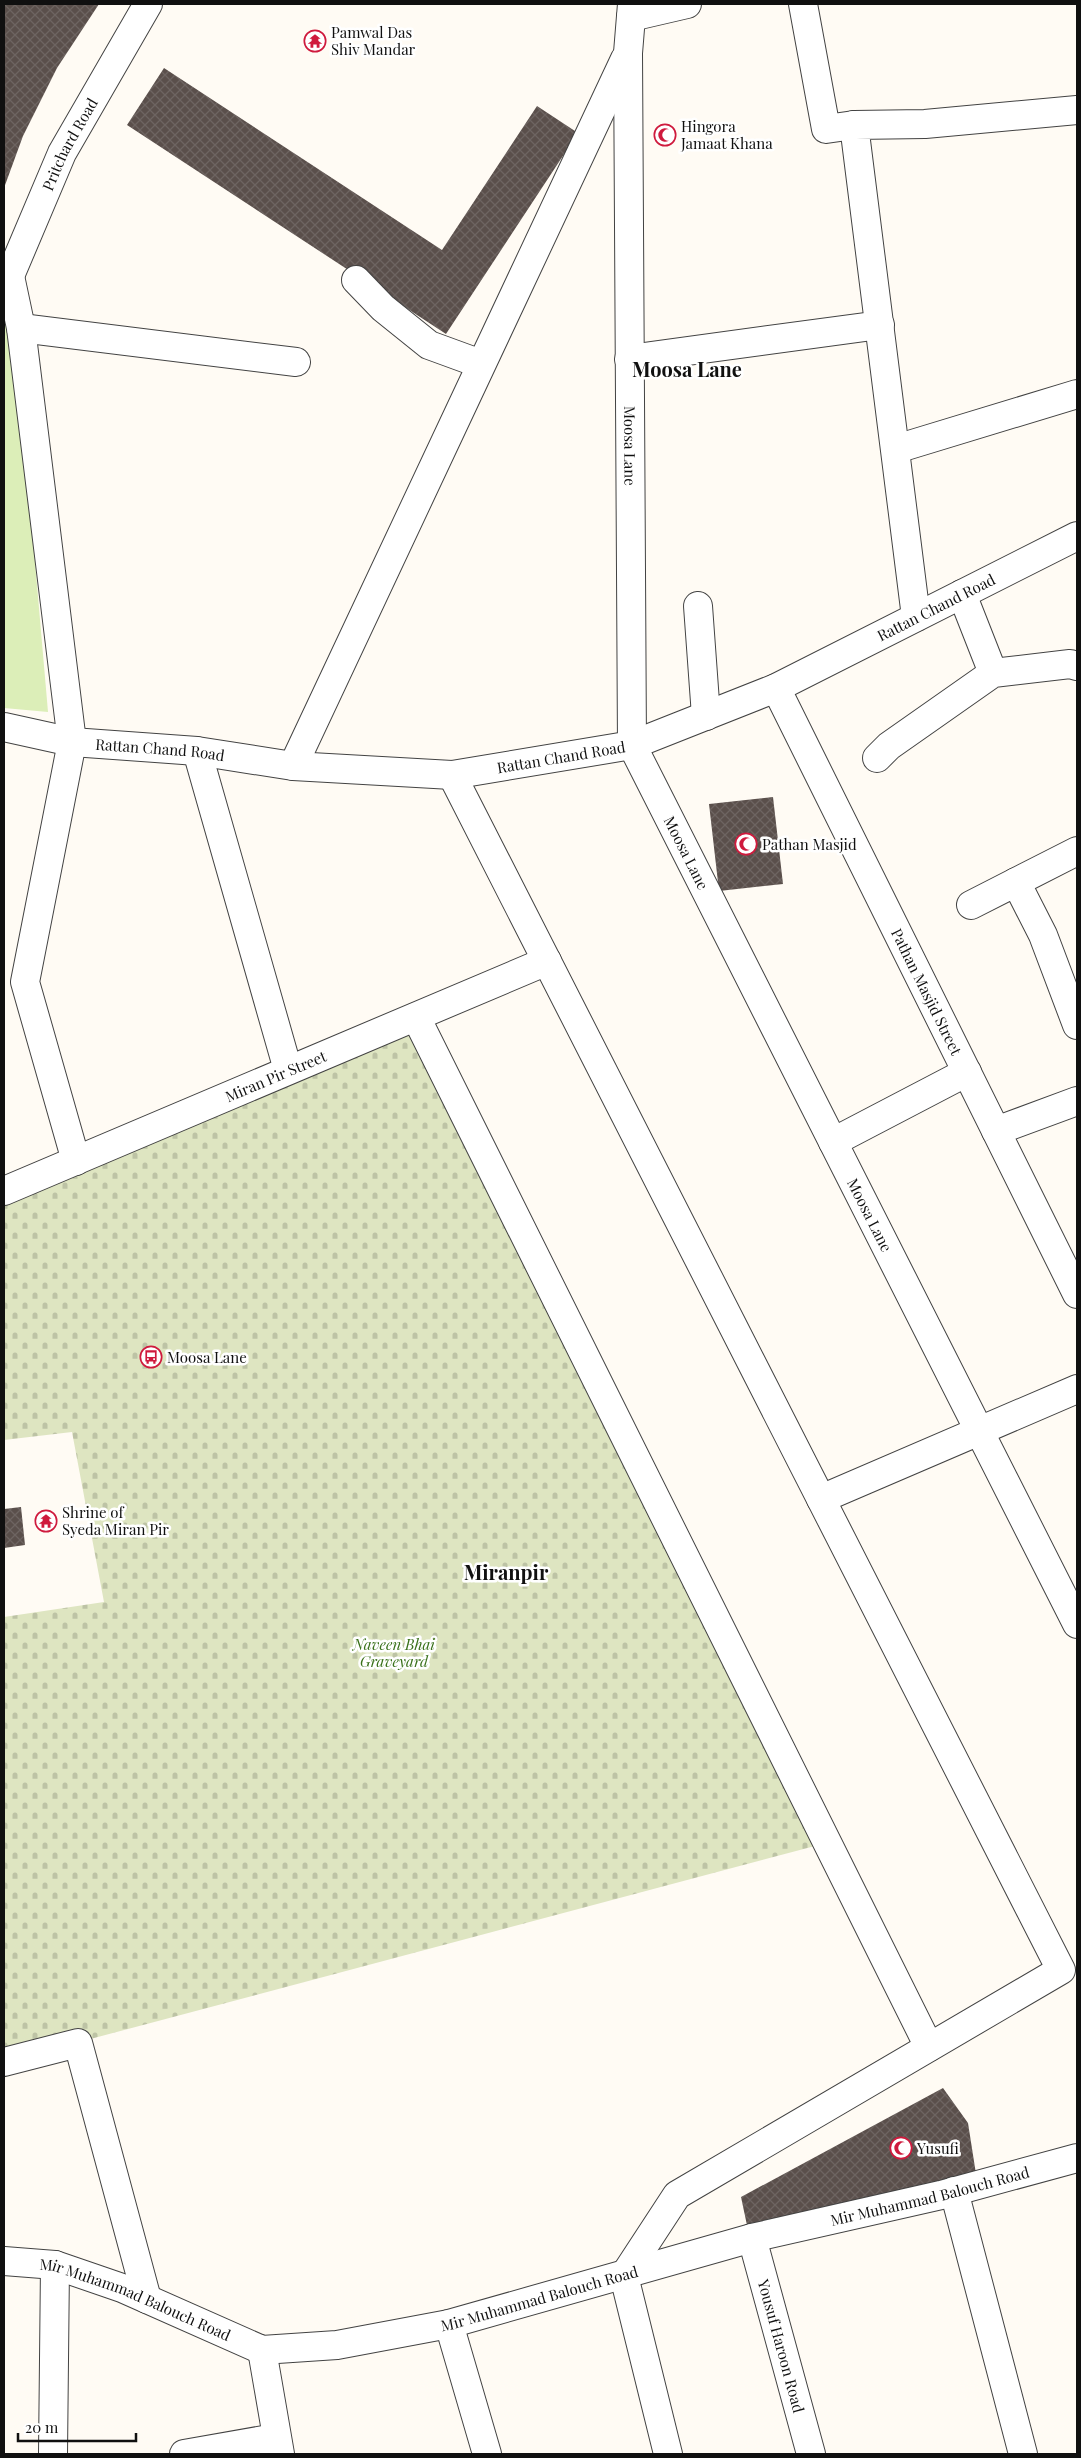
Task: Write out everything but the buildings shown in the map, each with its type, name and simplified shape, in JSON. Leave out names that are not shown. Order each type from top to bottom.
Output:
[{"type":"street","name":"Pritchard Road","points":[[7,283],[62,153],[148,4]]},
{"type":"street","points":[[632,10],[686,4]]},
{"type":"street","points":[[803,4],[826,129],[854,125],[925,124],[1077,110]]},
{"type":"street","name":"Moosa Lane","points":[[632,10],[628,53],[632,745],[1077,1624]]},
{"type":"street","points":[[293,766],[628,53]]},
{"type":"street","points":[[854,125],[916,617]]},
{"type":"street","points":[[356,280],[383,308],[429,345],[481,364]]},
{"type":"street","points":[[7,283],[21,328],[72,742],[25,982],[76,1161]]},
{"type":"street","points":[[629,359],[880,325]]},
{"type":"street","points":[[21,328],[296,362]]},
{"type":"street","points":[[896,449],[1077,394]]},
{"type":"street","name":"Rattan Chand Road","points":[[4,727],[72,742],[197,750],[293,766],[452,775],[632,745],[776,688],[1077,536]]},
{"type":"street","points":[[962,594],[993,673]]},
{"type":"street","points":[[698,606],[706,716]]},
{"type":"street","points":[[877,758],[889,746],[993,673],[1075,670]]},
{"type":"street","name":"Pathan Masjid Street","points":[[776,688],[1077,1294]]},
{"type":"street","points":[[197,750],[288,1070]]},
{"type":"street","points":[[452,775],[821,1499],[1069,1966],[677,2195],[624,2276],[668,2454]]},
{"type":"street","points":[[971,905],[1077,851]]},
{"type":"street","points":[[1016,882],[1043,935],[1077,1025]]},
{"type":"street","name":"Miran Pir Street","points":[[4,1191],[547,961]]},
{"type":"street","points":[[416,1017],[929,2047]]},
{"type":"street","points":[[833,1142],[967,1072]]},
{"type":"street","points":[[996,1131],[1077,1101]]},
{"type":"street","points":[[821,1499],[1077,1388]]},
{"type":"street","points":[[4,2062],[78,2043],[147,2299]]},
{"type":"street","name":"Mir Muhammad Balouch Road","points":[[4,2261],[55,2265],[122,2288],[262,2350],[337,2345],[450,2324],[752,2238],[954,2191],[1077,2158]]},
{"type":"street","points":[[954,2191],[1023,2454]]},
{"type":"street","name":"Yousuf Haroon Road","points":[[752,2238],[811,2454]]},
{"type":"street","points":[[53,2454],[55,2265]]},
{"type":"street","points":[[450,2324],[487,2454]]},
{"type":"street","points":[[184,2454],[278,2446],[262,2350]]},
{"type":"green space","points":[[4,290],[20,389],[48,712],[4,708]]},
{"type":"green space","name":"Naveen Bhai Graveyard","points":[[416,1017],[815,1846],[4,2062],[4,1617],[104,1602],[72,1432],[4,1440],[4,1191]]},
{"type":"place","name":"Pamwal Das Shiv Mandar","points":[[315,41]]},
{"type":"place","name":"Hingora Jamaat Khana","points":[[665,135]]},
{"type":"place","name":"Pathan Masjid","points":[[746,844]]},
{"type":"place","name":"Moosa Lane","points":[[151,1357]]},
{"type":"place","name":"Shrine of Syeda Miran Pir","points":[[46,1521]]},
{"type":"place","name":"Yusufi","points":[[901,2148]]},
{"type":"district","name":"Moosa Lane","points":[[687,368]]},
{"type":"district","name":"Miranpir","points":[[506,1571]]}]
